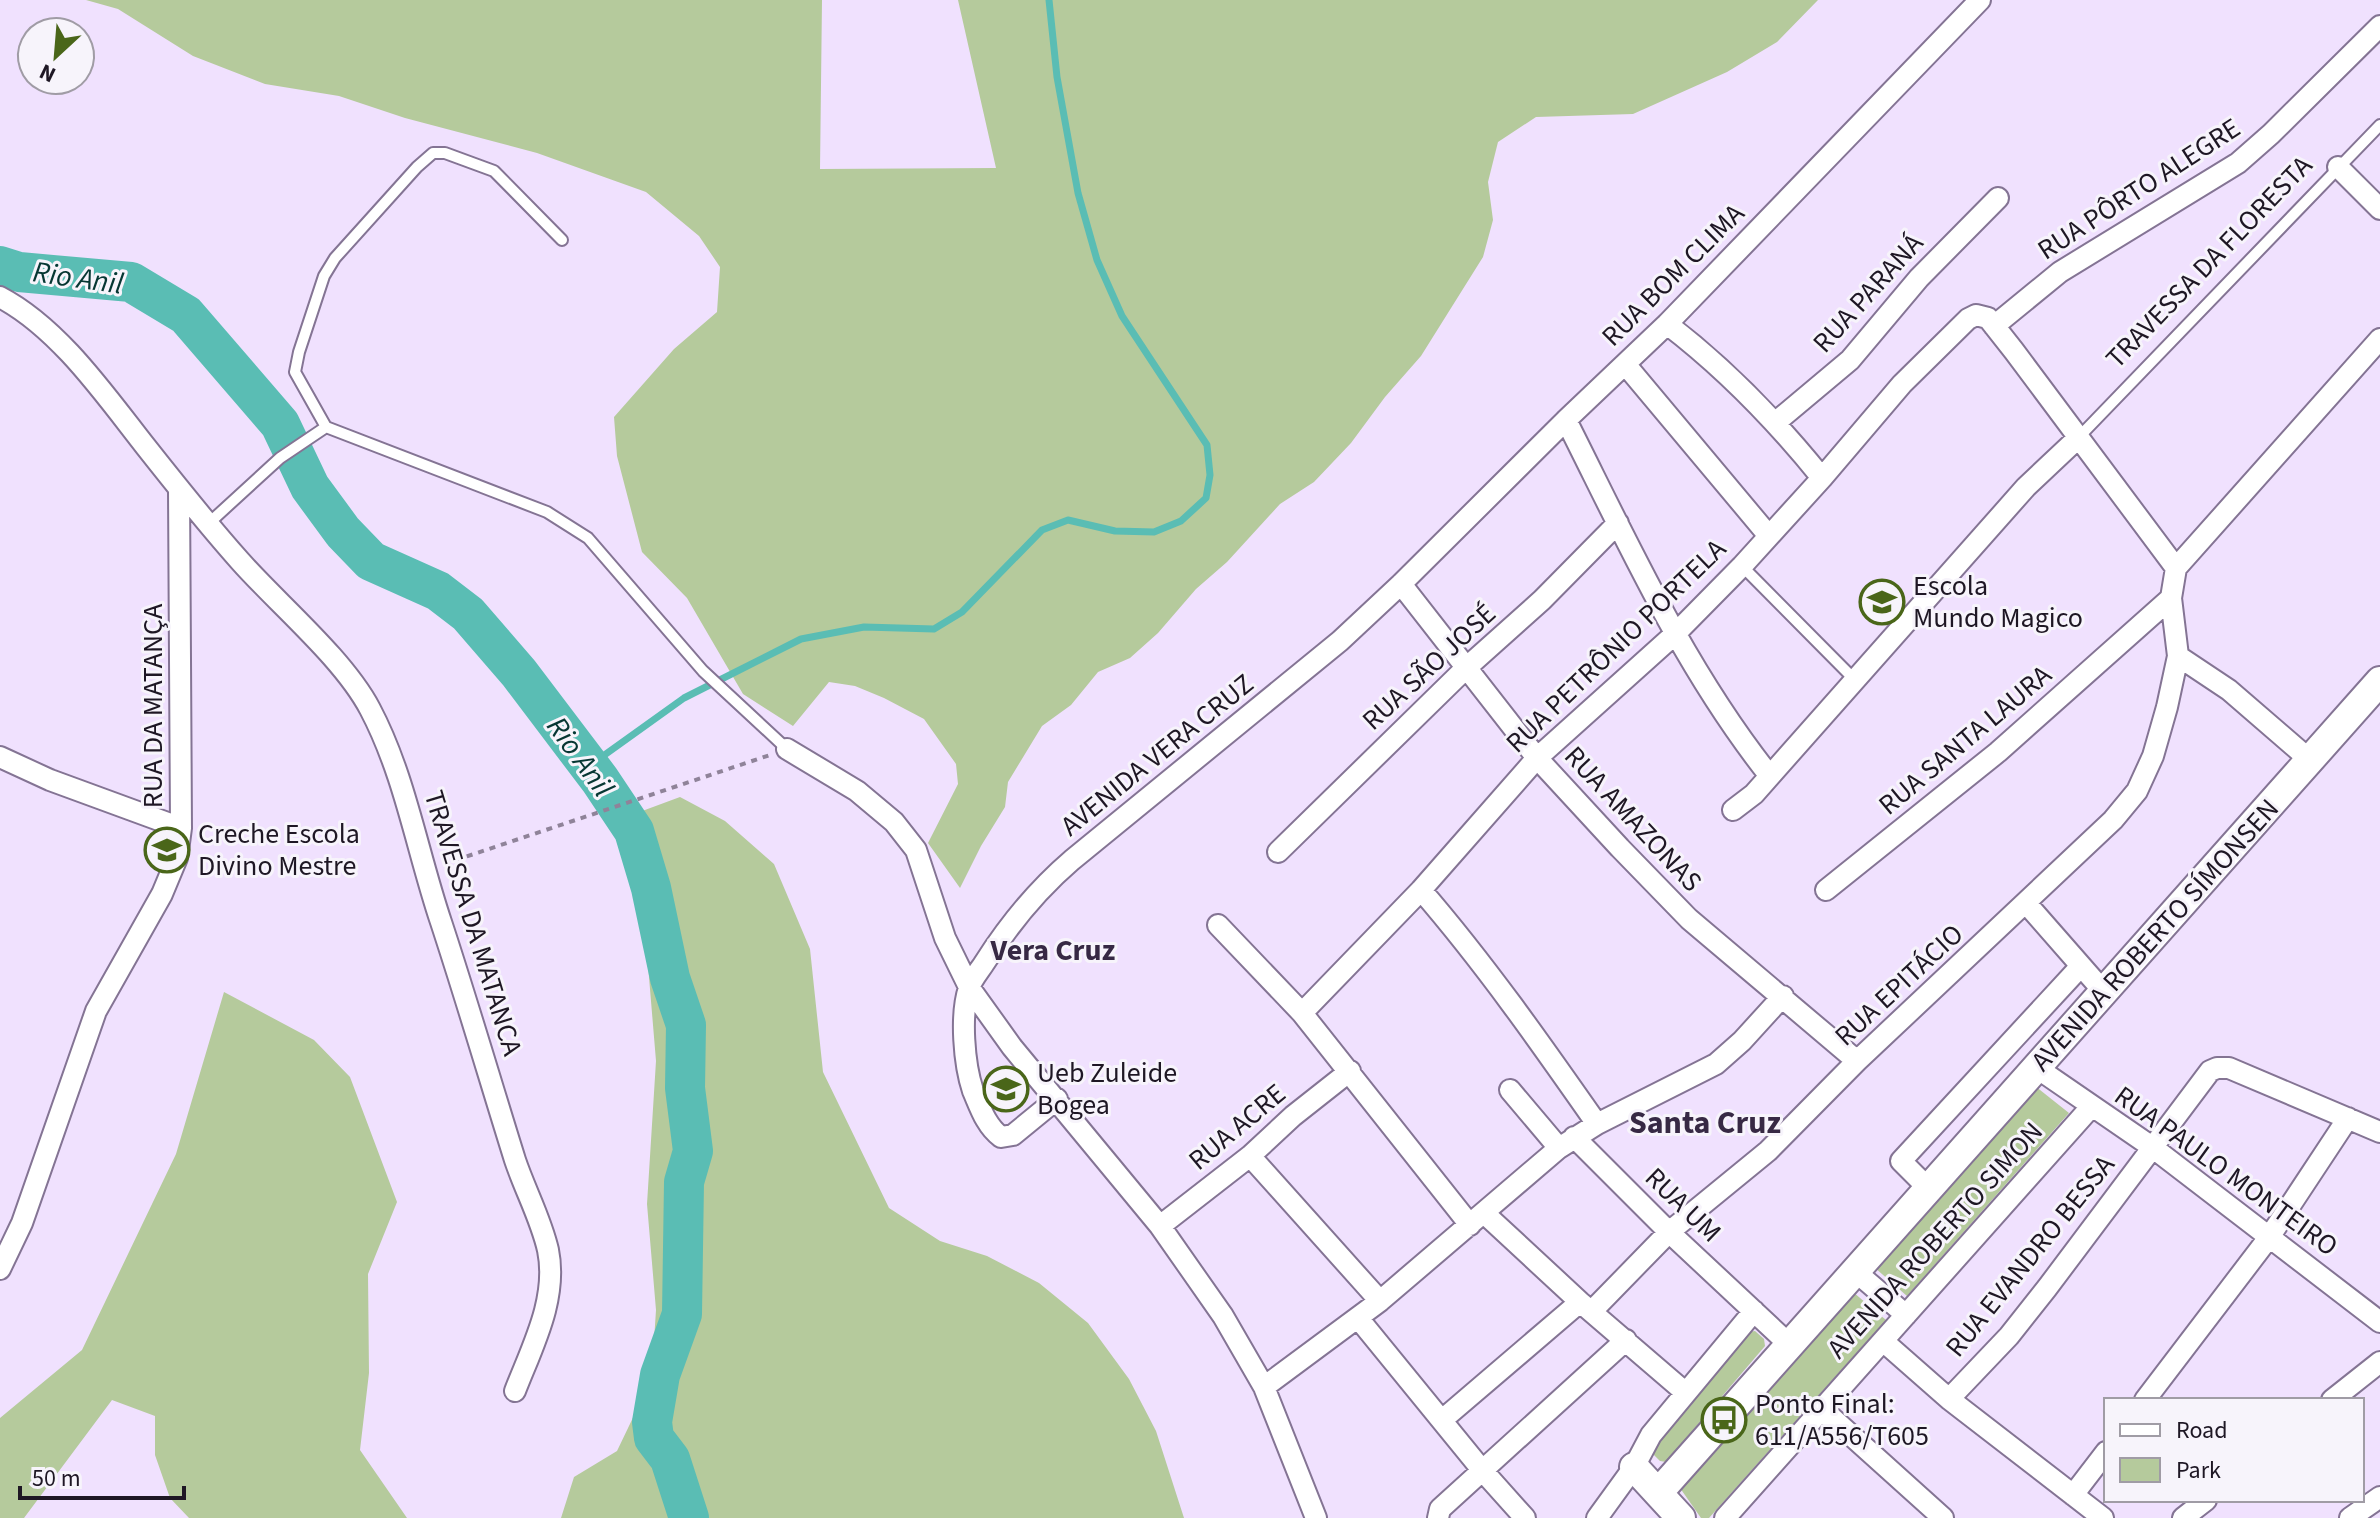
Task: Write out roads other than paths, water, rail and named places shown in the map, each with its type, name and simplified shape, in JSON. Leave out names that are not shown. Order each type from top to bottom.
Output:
[{"type":"street","name":"RUA BOM CLIMA","points":[[1401,584],[1667,324],[1980,0]]},
{"type":"street","name":"RUA PÔRTO ALEGRE","points":[[1994,326],[2060,272],[2238,163],[2380,26]]},
{"type":"street","points":[[2338,167],[2380,209]]},
{"type":"street","name":"RUA PARANÁ","points":[[1776,422],[1850,360],[1919,278],[1998,198]]},
{"type":"street","points":[[0,297],[23,309],[50,333],[108,398],[209,523]]},
{"type":"street","name":"RUA PETRÔNIO PORTELA","points":[[1295,1006],[1421,890],[1537,758],[1675,634],[1742,566],[1902,384],[1968,319],[1983,314],[1994,326]]},
{"type":"street","points":[[1667,324],[1695,345],[1776,422],[1822,478]]},
{"type":"street","points":[[1994,326],[2176,568]]},
{"type":"street","points":[[2171,598],[2176,568],[2380,339]]},
{"type":"street","points":[[1625,364],[1769,536]]},
{"type":"street","points":[[1566,420],[1675,634],[1740,739],[1769,775]]},
{"type":"street","name":"TRAVESSA DA FLORESTA","points":[[1733,810],[1754,794],[2026,487],[2078,438]]},
{"type":"street","name":"RUA DA MATANÇA","points":[[0,1269],[22,1223],[96,1011],[171,876],[181,828],[179,489]]},
{"type":"street","name":"TRAVESSA DA MATANCA","points":[[209,523],[240,561],[342,670],[369,706],[390,751],[424,871],[516,1161],[548,1251],[549,1302],[515,1391]]},
{"type":"street","name":"RUA SÃO JOSÉ","points":[[1278,852],[1466,668],[1542,600],[1618,523]]},
{"type":"street","name":"RUA AMAZONAS","points":[[1401,584],[1537,758],[1689,919],[1857,1061]]},
{"type":"street","name":"AVENIDA VERA CRUZ","points":[[969,987],[1022,909],[1046,883],[1340,641],[1401,584]]},
{"type":"street","name":"RUA EPITÁCIO","points":[[1442,1420],[1586,1307],[1669,1232],[1768,1151],[1857,1061],[2113,820],[2137,791],[2153,756],[2167,707],[2178,656],[2171,598]]},
{"type":"street","name":"RUA SANTA LAURA","points":[[1826,890],[1998,752],[2171,598]]},
{"type":"street","points":[[2178,656],[2229,690],[2310,760]]},
{"type":"street","name":"AVENIDA ROBERTO SÍMONSEN","points":[[1658,1493],[2380,681]]},
{"type":"street","points":[[787,749],[857,791],[894,822],[916,850],[945,938],[969,987],[1012,1047],[1160,1226],[1223,1316],[1264,1387],[1316,1518]]},
{"type":"street","points":[[0,757],[50,780],[181,828]]},
{"type":"street","points":[[1421,890],[1506,994],[1597,1124]]},
{"type":"street","points":[[2026,903],[2104,992]]},
{"type":"street","points":[[1218,925],[1295,1006],[1477,1219],[1686,1393]]},
{"type":"street","name":"AVENIDA ROBERTO SÍMONSEN","points":[[1929,1189],[1901,1161],[2081,966]]},
{"type":"street","points":[[969,987],[965,1047],[969,1080],[981,1112],[994,1132],[1001,1137],[1013,1135],[1057,1099]]},
{"type":"street","points":[[1264,1387],[1380,1301],[1566,1143],[1716,1064],[1783,996]]},
{"type":"street","name":"RUA PAULO MONTEIRO","points":[[2037,1068],[2152,1147],[2380,1322]]},
{"type":"street","name":"RUA EVANDRO BESSA","points":[[1949,1399],[2028,1312],[2210,1071],[2229,1068],[2348,1118]]},
{"type":"street","name":"RUA ACRE","points":[[1160,1226],[1250,1156],[1293,1116],[1350,1071]]},
{"type":"street","points":[[1976,1080],[2003,1106]]},
{"type":"street","name":"RUA UM","points":[[1510,1090],[1754,1311]]},
{"type":"street","name":"AVENIDA ROBERTO SIMON","points":[[1725,1518],[2091,1107]]},
{"type":"street","points":[[2147,1398],[2270,1236],[2348,1118],[2380,1132]]},
{"type":"street","points":[[1250,1156],[1380,1301]]},
{"type":"street","points":[[1856,1272],[1906,1315]]},
{"type":"street","points":[[1597,1518],[1634,1467],[1651,1435],[1754,1311],[1791,1346]]},
{"type":"street","points":[[1358,1318],[1525,1518]]},
{"type":"street","points":[[1438,1518],[1440,1509],[1626,1340]]},
{"type":"street","points":[[1883,1341],[1949,1399],[2103,1518]]},
{"type":"street","points":[[2335,1398],[2380,1362]]},
{"type":"street","points":[[1822,1409],[1943,1518]]},
{"type":"street","points":[[2073,1495],[2104,1455]]},
{"type":"street","points":[[1634,1467],[1681,1518]]},
{"type":"street","points":[[2350,1518],[2380,1497]]},
{"type":"street","points":[[2183,1518],[2203,1502]]},
{"type":"lane","name":"TRAVESSA DA FLORESTA","points":[[2078,438],[2380,125]]},
{"type":"lane","points":[[562,240],[494,171],[445,153],[433,153],[335,258],[324,276],[295,372],[326,427],[547,512],[588,538],[703,671],[787,749]]},
{"type":"lane","points":[[209,523],[280,458],[326,427]]},
{"type":"lane","points":[[1742,566],[1854,679]]},
{"type":"waterway","points":[[589,766],[684,698],[801,639],[864,627],[934,629],[962,612],[1042,530],[1068,520],[1115,531],[1154,532],[1181,521],[1206,498],[1210,475],[1207,445],[1122,316],[1097,260],[1078,193],[1057,77],[1049,0]]},
{"type":"waterway","name":"Rio Anil","points":[[0,266],[19,272],[131,282],[186,315],[280,424],[310,487],[343,532],[371,561],[438,591],[468,614],[519,673],[600,780],[634,831],[651,888],[670,978],[686,1025],[685,1088],[693,1151],[684,1182],[682,1314],[660,1375],[652,1422],[654,1438],[670,1459],[689,1518]]},
{"type":"place","name":"Escola Mundo Magico","points":[[1882,602]]},
{"type":"place","name":"Creche Escola Divino Mestre","points":[[167,850]]},
{"type":"place","name":"Ueb Zuleide Bogea","points":[[1006,1089]]},
{"type":"place","name":"Ponto Final: 611/A556/T605","points":[[1724,1420]]},
{"type":"district","name":"Vera Cruz","points":[[1053,950]]},
{"type":"district","name":"Santa Cruz","points":[[1705,1123]]}]
